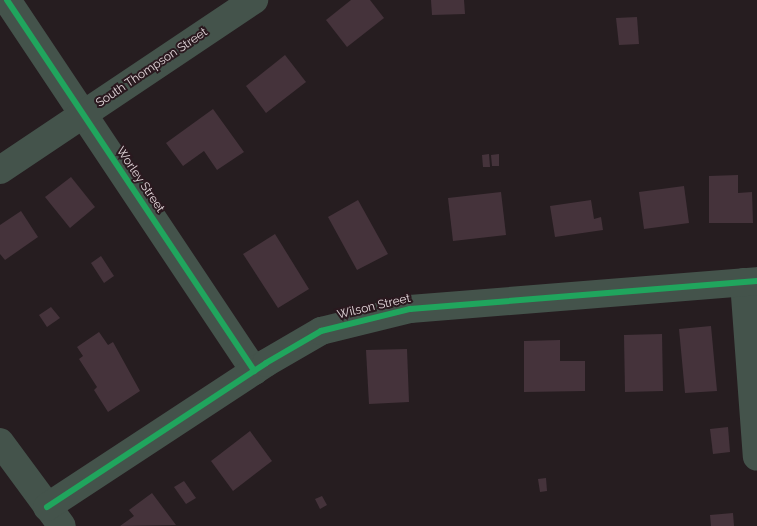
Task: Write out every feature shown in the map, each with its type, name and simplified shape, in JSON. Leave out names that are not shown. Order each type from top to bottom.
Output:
[{"type":"street","name":"Worley Street","points":[[7,0],[254,371]]},
{"type":"street","name":"South Thompson Street","points":[[0,170],[254,0]]},
{"type":"street","name":"Wilson Street","points":[[54,517],[254,371],[322,331],[410,309],[751,281]]},
{"type":"street","points":[[751,281],[757,457]]},
{"type":"street","points":[[0,442],[54,517]]},
{"type":"building","points":[[351,0],[370,0],[384,18],[347,47],[326,20]]},
{"type":"building","points":[[431,0],[464,0],[465,14],[432,15]]},
{"type":"building","points":[[637,17],[639,44],[619,45],[616,18]]},
{"type":"building","points":[[285,55],[306,82],[266,113],[246,86]]},
{"type":"building","points":[[213,109],[244,152],[217,170],[204,151],[183,166],[166,143]]},
{"type":"building","points":[[489,154],[490,167],[483,167],[482,155]]},
{"type":"building","points":[[499,154],[499,166],[492,166],[491,155]]},
{"type":"building","points":[[738,175],[738,193],[752,192],[753,223],[709,223],[709,176]]},
{"type":"building","points":[[71,177],[95,207],[70,228],[45,197]]},
{"type":"building","points":[[684,186],[689,223],[644,229],[639,192]]},
{"type":"building","points":[[501,192],[506,235],[453,241],[448,198]]},
{"type":"building","points":[[358,200],[388,254],[357,270],[328,217]]},
{"type":"building","points":[[591,200],[594,219],[601,217],[603,230],[555,237],[550,206]]},
{"type":"building","points":[[21,211],[38,237],[5,260],[0,254],[0,225]]},
{"type":"building","points":[[275,234],[309,289],[278,308],[243,254]]},
{"type":"building","points":[[101,256],[114,276],[104,283],[91,263]]},
{"type":"building","points":[[51,307],[60,318],[47,327],[39,315]]},
{"type":"building","points":[[711,326],[717,391],[685,393],[679,329]]},
{"type":"building","points":[[99,332],[108,345],[113,342],[140,391],[108,412],[94,390],[97,387],[79,359],[83,356],[77,347]]},
{"type":"building","points":[[662,334],[663,391],[625,392],[624,335]]},
{"type":"building","points":[[560,340],[560,361],[585,361],[585,391],[524,392],[524,341]]},
{"type":"building","points":[[407,349],[409,402],[369,404],[366,350]]},
{"type":"building","points":[[728,427],[730,452],[713,454],[710,429]]},
{"type":"building","points":[[250,431],[272,461],[233,491],[211,461]]},
{"type":"building","points":[[546,478],[547,491],[540,492],[538,479]]},
{"type":"building","points":[[184,481],[196,498],[186,504],[174,487]]},
{"type":"building","points":[[152,493],[176,525],[120,526],[134,516],[129,510]]},
{"type":"building","points":[[322,496],[327,505],[320,509],[315,499]]},
{"type":"building","points":[[733,513],[734,526],[711,526],[710,515]]},
{"type":"cycle path","points":[[7,0],[254,371]]},
{"type":"cycle path","points":[[47,507],[266,363],[321,331],[410,309],[757,281]]}]
